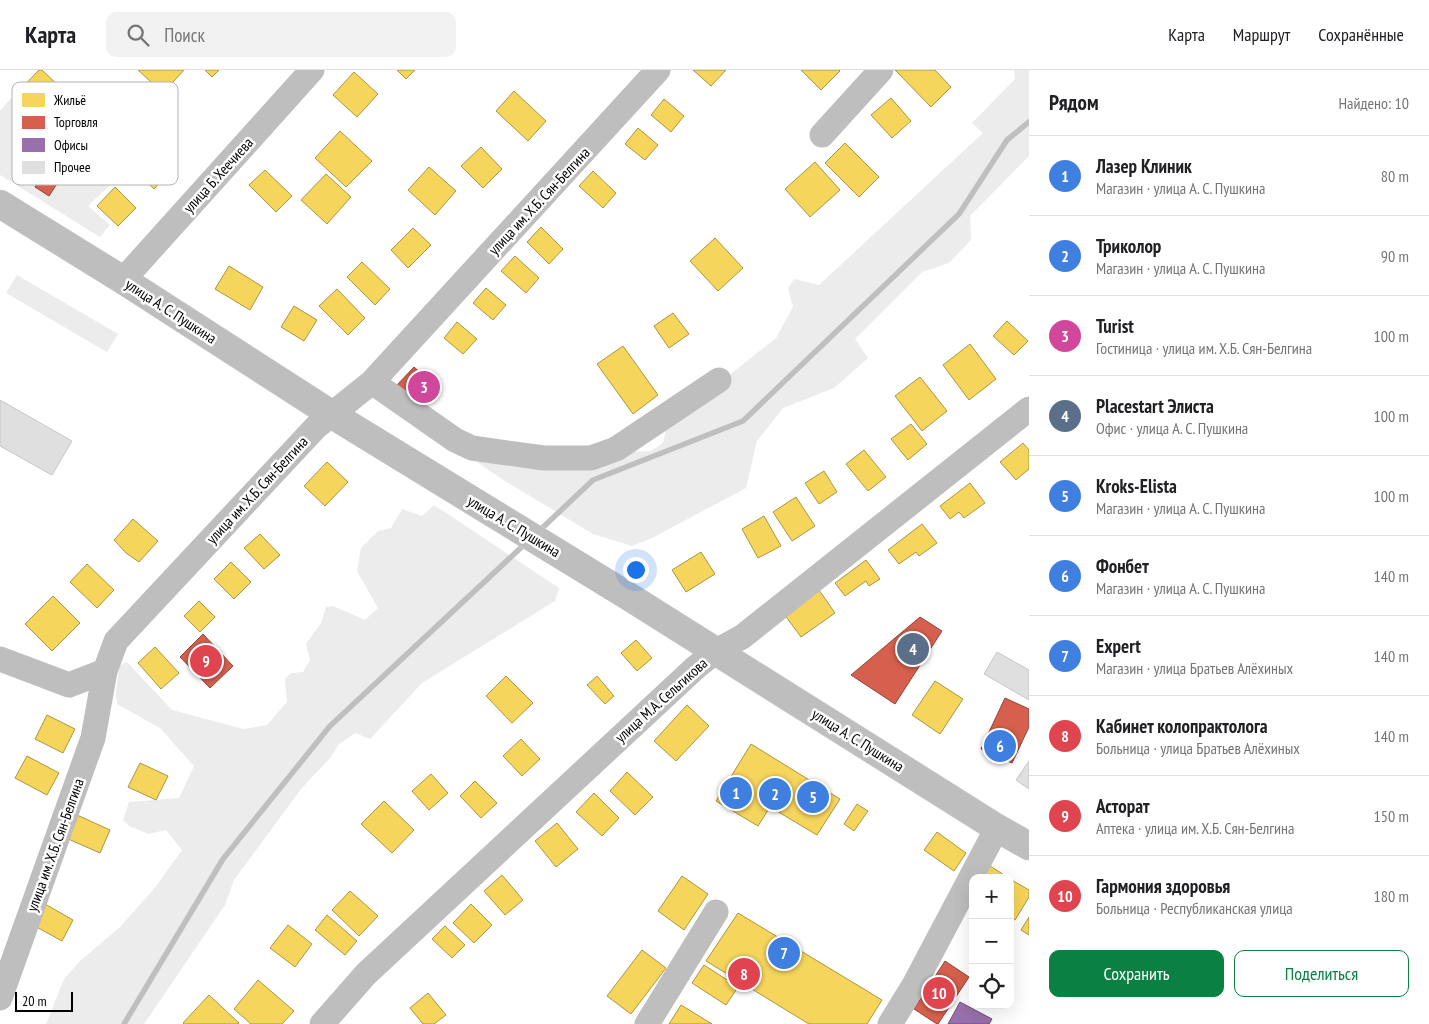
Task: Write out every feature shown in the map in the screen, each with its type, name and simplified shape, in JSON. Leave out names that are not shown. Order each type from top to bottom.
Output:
[{"type":"main road","name":"улица А. С. Пушкина","points":[[0,204],[123,280],[330,414],[628,596],[997,828],[1029,846]]},
{"type":"street","name":"улица Б. Хеечиева","points":[[123,280],[312,70]]},
{"type":"street","name":"улица им. Х.Б. Сян-Белгина","points":[[0,998],[93,738],[105,672],[116,641],[316,427],[372,382],[658,70]]},
{"type":"street","points":[[822,136],[881,70]]},
{"type":"street","points":[[372,382],[455,440],[472,448],[544,458],[591,458],[616,449],[719,380]]},
{"type":"street","name":"улица М.А. Сельгикова","points":[[322,1024],[374,968],[694,668],[716,651],[742,637],[1029,409]]},
{"type":"street","points":[[0,659],[69,685],[105,672]]},
{"type":"street","points":[[890,1024],[914,985],[997,828]]},
{"type":"street","points":[[647,1024],[716,912]]},
{"type":"shaded area","points":[[1014,70],[1029,70],[1029,156],[970,216],[971,240],[949,263],[922,272],[855,339],[868,358],[834,388],[783,408],[757,441],[746,488],[652,538],[632,546],[593,534],[477,462],[497,457],[651,451],[663,443],[667,425],[776,338],[793,307],[788,288],[794,279],[819,285],[983,133],[972,123],[1015,79]]},
{"type":"shaded area","points":[[12,99],[12,182],[0,175],[0,111]]},
{"type":"shaded area","points":[[16,185],[110,185],[88,206],[110,225],[100,237]]},
{"type":"shaded area","points":[[17,275],[118,334],[107,352],[6,293]]},
{"type":"shaded area","points":[[434,505],[559,588],[555,601],[422,683],[370,739],[355,733],[338,745],[331,757],[301,789],[234,880],[225,905],[144,1024],[46,1024],[64,979],[80,961],[120,927],[154,889],[182,850],[166,830],[148,834],[129,826],[123,820],[129,802],[179,798],[194,766],[160,728],[117,704],[116,694],[119,666],[127,662],[172,710],[244,729],[267,725],[287,702],[285,679],[291,673],[303,672],[310,660],[306,644],[321,623],[326,607],[333,606],[365,620],[378,608],[357,571],[361,548],[378,531],[391,528],[402,509],[422,516]]},
{"type":"building: Жильё","points":[[39,70],[42,70],[55,82],[28,82]]},
{"type":"building: Жильё","points":[[138,70],[184,70],[173,82],[151,82]]},
{"type":"building: Жильё","points":[[205,70],[219,70],[212,77]]},
{"type":"building: Жильё","points":[[397,70],[415,70],[406,79]]},
{"type":"building: Жильё","points":[[693,70],[726,70],[711,86]]},
{"type":"building: Жильё","points":[[801,70],[839,70],[840,71],[821,90]]},
{"type":"building: Жильё","points":[[895,70],[935,70],[951,87],[931,107]]},
{"type":"building: Жильё","points":[[354,72],[378,94],[357,117],[333,95]]},
{"type":"building: Жильё","points":[[514,91],[546,121],[528,141],[496,111]]},
{"type":"building: Жильё","points":[[891,98],[911,121],[892,138],[871,115]]},
{"type":"building: Жильё","points":[[664,99],[684,116],[671,132],[651,115]]},
{"type":"building: Жильё","points":[[638,128],[658,145],[645,160],[625,144]]},
{"type":"building: Жильё","points":[[340,131],[372,161],[346,187],[315,158]]},
{"type":"building: Жильё","points":[[845,143],[879,177],[859,197],[825,163]]},
{"type":"building: Жильё","points":[[481,147],[502,169],[483,188],[461,166]]},
{"type":"building: Жильё","points":[[815,162],[840,190],[810,217],[785,189]]},
{"type":"building: Жильё","points":[[429,167],[456,191],[435,215],[408,190]]},
{"type":"building: Жильё","points":[[265,170],[292,196],[276,212],[249,185]]},
{"type":"building: Жильё","points":[[593,171],[616,193],[603,208],[579,186]]},
{"type":"building: Жильё","points":[[326,174],[351,197],[327,224],[301,200]]},
{"type":"building: Жильё","points":[[150,185],[158,185],[154,189]]},
{"type":"building: Жильё","points":[[115,187],[136,208],[118,226],[97,206]]},
{"type":"building: Жильё","points":[[541,227],[563,249],[549,264],[527,242]]},
{"type":"building: Жильё","points":[[413,228],[431,245],[408,268],[391,250]]},
{"type":"building: Жильё","points":[[715,238],[743,268],[718,291],[690,261]]},
{"type":"building: Жильё","points":[[515,256],[539,278],[526,293],[501,271]]},
{"type":"building: Жильё","points":[[362,262],[390,289],[375,305],[347,277]]},
{"type":"building: Жильё","points":[[229,266],[263,287],[250,310],[215,289]]},
{"type":"building: Жильё","points":[[486,288],[506,305],[493,320],[473,303]]},
{"type":"building: Жильё","points":[[337,289],[365,318],[348,335],[319,306]]},
{"type":"building: Жильё","points":[[294,306],[317,320],[304,341],[281,327]]},
{"type":"building: Жильё","points":[[673,313],[689,334],[669,348],[654,326]]},
{"type":"building: Жильё","points":[[1007,321],[1028,341],[1014,355],[993,336]]},
{"type":"building: Жильё","points":[[457,322],[477,339],[463,354],[444,338]]},
{"type":"building: Жильё","points":[[970,344],[996,379],[969,400],[943,365]]},
{"type":"building: Жильё","points":[[623,346],[658,395],[633,414],[597,364]]},
{"type":"building: Жильё","points":[[920,377],[947,411],[922,431],[895,396]]},
{"type":"building: Жильё","points":[[911,424],[927,444],[908,460],[891,439]]},
{"type":"building: Жильё","points":[[1023,443],[1029,450],[1029,469],[1016,480],[1000,462]]},
{"type":"building: Жильё","points":[[864,450],[886,477],[868,491],[846,464]]},
{"type":"building: Жильё","points":[[327,462],[348,482],[325,506],[304,486]]},
{"type":"building: Жильё","points":[[824,471],[837,492],[819,504],[805,483]]},
{"type":"building: Жильё","points":[[970,483],[985,503],[964,518],[959,512],[950,519],[940,506]]},
{"type":"building: Жильё","points":[[796,497],[815,526],[792,541],[773,512]]},
{"type":"building: Жильё","points":[[764,516],[781,546],[758,558],[742,529]]},
{"type":"building: Жильё","points":[[133,519],[158,541],[139,562],[126,553],[114,540]]},
{"type":"building: Жильё","points":[[922,524],[937,543],[919,556],[916,552],[899,564],[888,550]]},
{"type":"building: Жильё","points":[[260,534],[280,555],[264,569],[244,548]]},
{"type":"building: Жильё","points":[[701,552],[715,574],[686,592],[672,570]]},
{"type":"building: Жильё","points":[[866,560],[880,579],[869,586],[866,581],[845,596],[835,583]]},
{"type":"building: Жильё","points":[[231,562],[251,582],[234,599],[214,579]]},
{"type":"building: Жильё","points":[[87,564],[114,590],[97,608],[70,582]]},
{"type":"building: Жильё","points":[[819,590],[835,613],[801,637],[784,614]]},
{"type":"building: Жильё","points":[[53,596],[80,623],[52,651],[25,624]]},
{"type":"building: Жильё","points":[[199,601],[215,617],[200,632],[184,616]]},
{"type":"building: Жильё","points":[[636,640],[652,658],[637,671],[621,653]]},
{"type":"building: Жильё","points":[[155,647],[179,673],[161,689],[138,663]]},
{"type":"building: Жильё","points":[[506,676],[533,703],[512,723],[486,696]]},
{"type":"building: Жильё","points":[[597,676],[614,696],[605,704],[587,685]]},
{"type":"building: Жильё","points":[[935,681],[963,699],[940,734],[912,715]]},
{"type":"building: Жильё","points":[[687,705],[709,726],[676,761],[654,741]]},
{"type":"building: Жильё","points":[[47,715],[75,729],[63,753],[35,739]]},
{"type":"building: Жильё","points":[[521,739],[540,759],[522,776],[503,756]]},
{"type":"building: Жильё","points":[[751,744],[840,799],[817,835],[770,807],[758,826],[716,801]]},
{"type":"building: Жильё","points":[[27,756],[59,773],[47,795],[15,778]]},
{"type":"building: Жильё","points":[[140,763],[168,776],[156,800],[128,787]]},
{"type":"building: Жильё","points":[[627,772],[653,797],[635,815],[610,791]]},
{"type":"building: Жильё","points":[[431,774],[448,793],[429,810],[412,791]]},
{"type":"building: Жильё","points":[[475,781],[497,803],[481,818],[460,796]]},
{"type":"building: Жильё","points":[[594,793],[619,818],[602,836],[576,812]]},
{"type":"building: Жильё","points":[[384,801],[414,830],[392,853],[361,824]]},
{"type":"building: Жильё","points":[[857,804],[868,811],[854,831],[844,824]]},
{"type":"building: Жильё","points":[[77,815],[110,830],[100,853],[66,838]]},
{"type":"building: Жильё","points":[[557,823],[578,849],[556,867],[535,841]]},
{"type":"building: Жильё","points":[[937,832],[966,853],[954,871],[924,850]]},
{"type":"building: Жильё","points":[[990,866],[1003,874],[985,874]]},
{"type":"building: Жильё","points":[[502,875],[523,900],[505,915],[484,891]]},
{"type":"building: Жильё","points":[[682,876],[708,894],[684,930],[658,911]]},
{"type":"building: Жильё","points":[[1014,881],[1029,890],[1029,897],[1015,920]]},
{"type":"building: Жильё","points":[[350,891],[378,916],[359,936],[332,910]]},
{"type":"building: Жильё","points":[[45,904],[73,920],[62,941],[33,925]]},
{"type":"building: Жильё","points":[[471,904],[492,925],[474,943],[453,923]]},
{"type":"building: Жильё","points":[[738,913],[882,1000],[867,1024],[809,1024],[706,961]]},
{"type":"building: Жильё","points":[[327,915],[357,941],[345,955],[315,930]]},
{"type":"building: Жильё","points":[[1029,917],[1029,935],[1021,930]]},
{"type":"building: Жильё","points":[[288,925],[312,944],[295,967],[270,948]]},
{"type":"building: Жильё","points":[[445,926],[465,945],[452,958],[432,939]]},
{"type":"building: Жильё","points":[[642,950],[666,968],[631,1014],[607,996]]},
{"type":"building: Жильё","points":[[704,965],[738,987],[726,1005],[692,983]]},
{"type":"building: Жильё","points":[[258,980],[294,1011],[282,1024],[251,1024],[234,1009]]},
{"type":"building: Жильё","points":[[428,993],[446,1015],[434,1024],[423,1024],[410,1008]]},
{"type":"building: Жильё","points":[[209,995],[239,1023],[184,1024]]},
{"type":"building: Жильё","points":[[681,1005],[712,1024],[669,1024]]},
{"type":"building: Торговля","points":[[36,185],[56,185],[49,196],[35,187]]},
{"type":"building: Торговля","points":[[414,367],[434,385],[417,404],[396,386]]},
{"type":"building: Торговля","points":[[920,617],[942,631],[895,704],[851,675]]},
{"type":"building: Торговля","points":[[203,634],[233,666],[210,688],[180,657]]},
{"type":"building: Торговля","points":[[1005,698],[1029,709],[1029,727],[1012,763],[981,749]]},
{"type":"building: Торговля","points":[[945,961],[969,977],[938,1024],[914,1009]]},
{"type":"building: Офисы","points":[[960,1002],[969,1007],[969,1009],[973,1009],[992,1019],[989,1024],[948,1024]]},
{"type":"building: Прочее","points":[[0,400],[72,441],[52,475],[0,446]]},
{"type":"building: Прочее","points":[[997,652],[1029,670],[1029,700],[984,674]]},
{"type":"building: Прочее","points":[[1029,761],[1029,789],[1016,780]]},
{"type":"waterway","points":[[538,532],[593,480],[743,421],[959,214],[1007,140],[1029,122]]},
{"type":"waterway","points":[[124,1024],[223,859],[330,726],[527,542]]},
{"type":"place","name":"Turist","points":[[424,387]]},
{"type":"place","name":"Placestart Элиста","points":[[913,649]]},
{"type":"place","name":"Асторат","points":[[206,661]]},
{"type":"place","name":"Фонбет","points":[[1000,746]]},
{"type":"place","name":"Лазер Клиник","points":[[736,793]]},
{"type":"place","name":"Триколор","points":[[775,794]]},
{"type":"place","name":"Kroks-Elista","points":[[813,797]]},
{"type":"place","name":"Eхpert","points":[[784,953]]},
{"type":"place","name":"Кабинет колопрактолога","points":[[744,974]]},
{"type":"place","name":"Гармония здоровья","points":[[939,993]]}]
